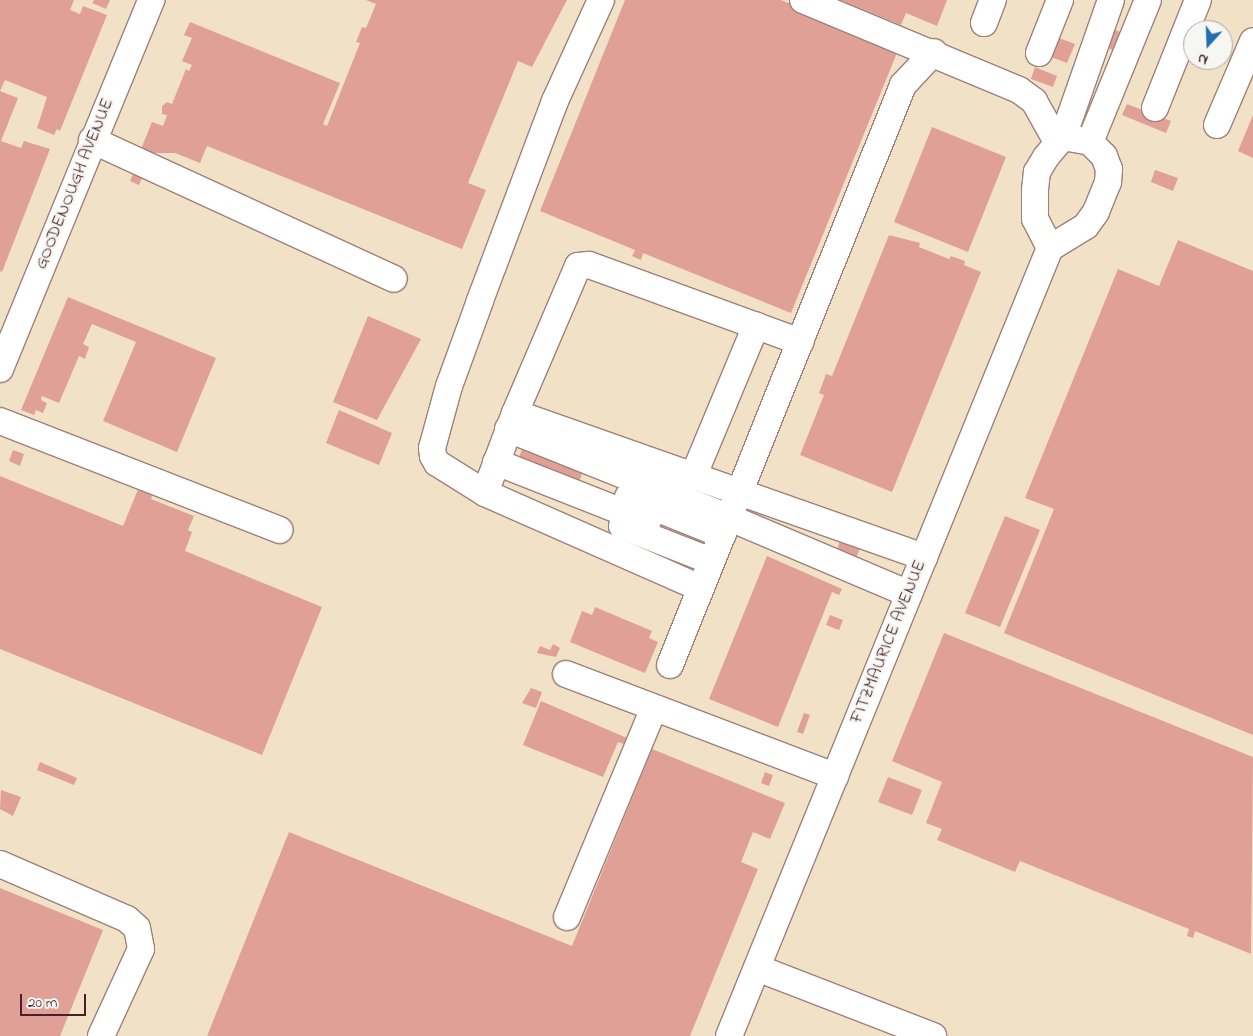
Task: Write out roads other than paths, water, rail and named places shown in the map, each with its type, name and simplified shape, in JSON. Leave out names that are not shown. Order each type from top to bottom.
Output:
[{"type":"street","name":"GOODENOUGH AVENUE","points":[[0,369],[92,140],[151,0]]},
{"type":"street","points":[[601,0],[551,110],[449,386],[432,448],[437,463],[499,453],[693,477],[924,557]]},
{"type":"street","points":[[803,0],[934,52],[1026,94],[1034,101],[1060,140]]},
{"type":"street","points":[[1039,53],[1060,0]]},
{"type":"street","points":[[1060,140],[1090,142],[1104,156],[1109,169],[1103,199],[1086,226],[1050,248],[1035,219],[1037,172],[1060,140],[1111,0]]},
{"type":"street","points":[[1090,142],[1148,0]]},
{"type":"street","points":[[1155,108],[1198,0]]},
{"type":"street","points":[[1217,125],[1253,41]]},
{"type":"street","points":[[670,665],[700,588],[741,494],[903,85],[934,52]]},
{"type":"street","points":[[92,140],[394,279]]},
{"type":"street","name":"FITZMAURICE AVENUE","points":[[729,1036],[1050,248]]},
{"type":"street","points":[[499,453],[578,266],[589,265],[800,342]]},
{"type":"street","points":[[693,477],[756,326]]},
{"type":"street","points":[[0,421],[280,530]]},
{"type":"street","points":[[499,453],[720,541],[818,556],[909,594]]},
{"type":"street","points":[[499,453],[720,541]]},
{"type":"street","points":[[499,453],[700,588]]},
{"type":"street","points":[[818,556],[832,525]]},
{"type":"street","points":[[566,674],[835,776]]},
{"type":"street","points":[[567,917],[654,708]]},
{"type":"street","points":[[0,864],[127,919],[137,928],[141,949],[101,1036]]},
{"type":"street","points":[[757,968],[933,1036]]}]
